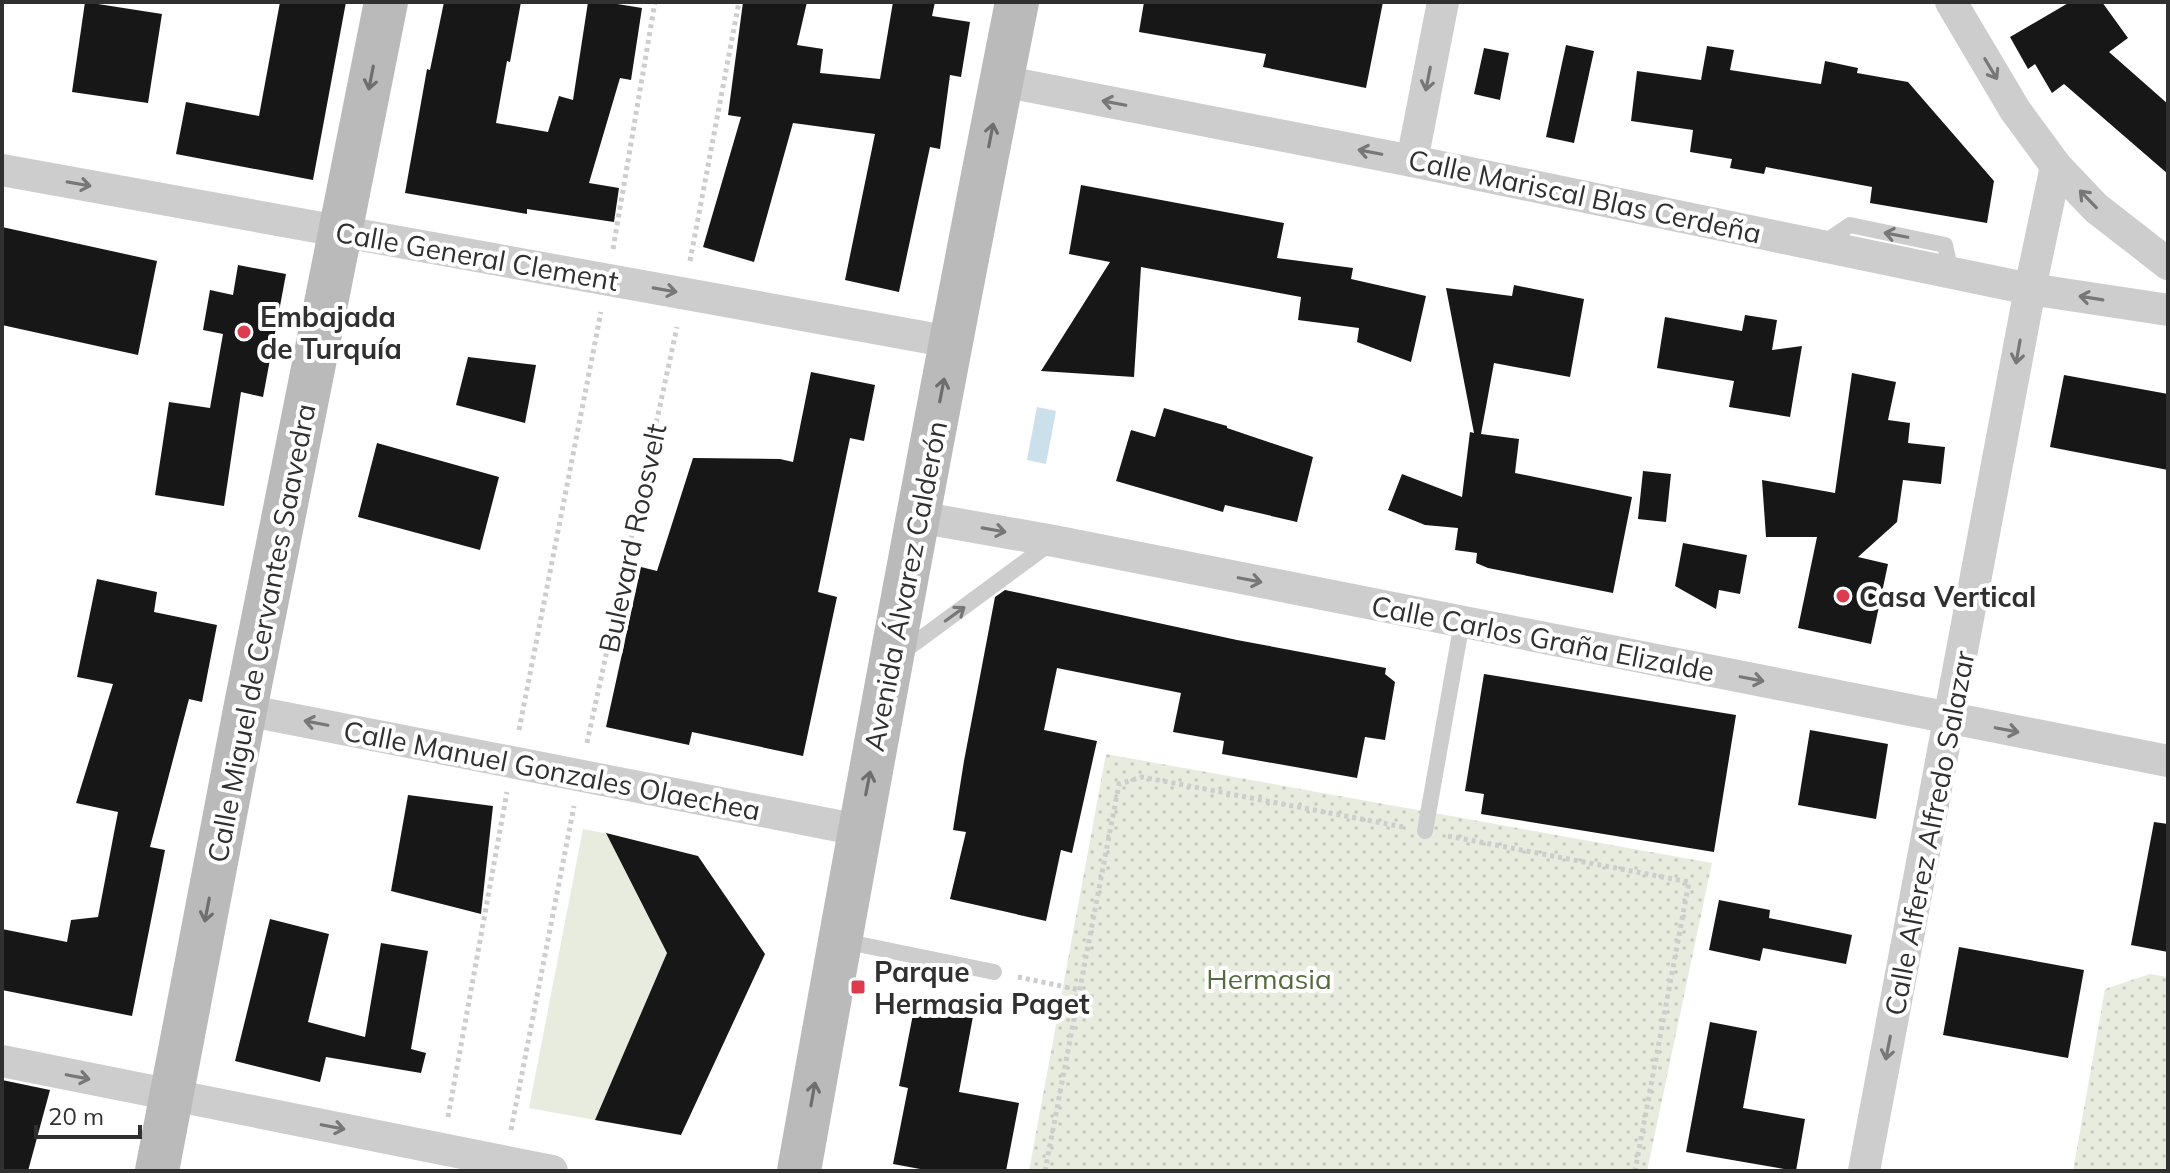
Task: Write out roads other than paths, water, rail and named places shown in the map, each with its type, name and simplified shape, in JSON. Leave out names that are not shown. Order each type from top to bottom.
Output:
[{"type":"street","name":"Calle Miguel de Cervantes Saavedra","points":[[157,1171],[386,2]]},
{"type":"street","name":"Avenida Álvarez Calderón","points":[[799,1171],[859,830],[1017,2]]},
{"type":"street","points":[[1412,161],[1443,2]]},
{"type":"street","points":[[1951,2],[2015,110],[2056,166],[2096,208],[2168,264]]},
{"type":"street","name":"Calle Mariscal Blas Cerdeña","points":[[1002,81],[1412,161],[2030,289],[2168,310]]},
{"type":"street","name":"Calle Alferez Alfredo Salazar","points":[[1864,1171],[2030,289],[2056,166]]},
{"type":"street","name":"Calle General Clement","points":[[2,170],[951,342]]},
{"type":"street","name":"Calle Carlos Graña Elizalde","points":[[918,517],[1054,541],[2168,761]]},
{"type":"street","name":"Calle Manuel Gonzales Olaechea","points":[[245,710],[859,830]]},
{"type":"street","points":[[2,1061],[552,1171]]},
{"type":"lane","points":[[892,660],[1054,541]]},
{"type":"lane","points":[[1425,831],[1462,622]]},
{"type":"lane","points":[[840,940],[994,972]]},
{"type":"water","points":[[1037,407],[1056,411],[1046,464],[1027,460]]},
{"type":"place","name":"Embajada de Turquía","points":[[244,332]]},
{"type":"place","name":"Casa Vertical","points":[[1843,596]]},
{"type":"place","name":"Parque Hermasia Paget","points":[[858,987]]},
{"type":"park label","name":"Hermasia","points":[[1269,978]]}]
